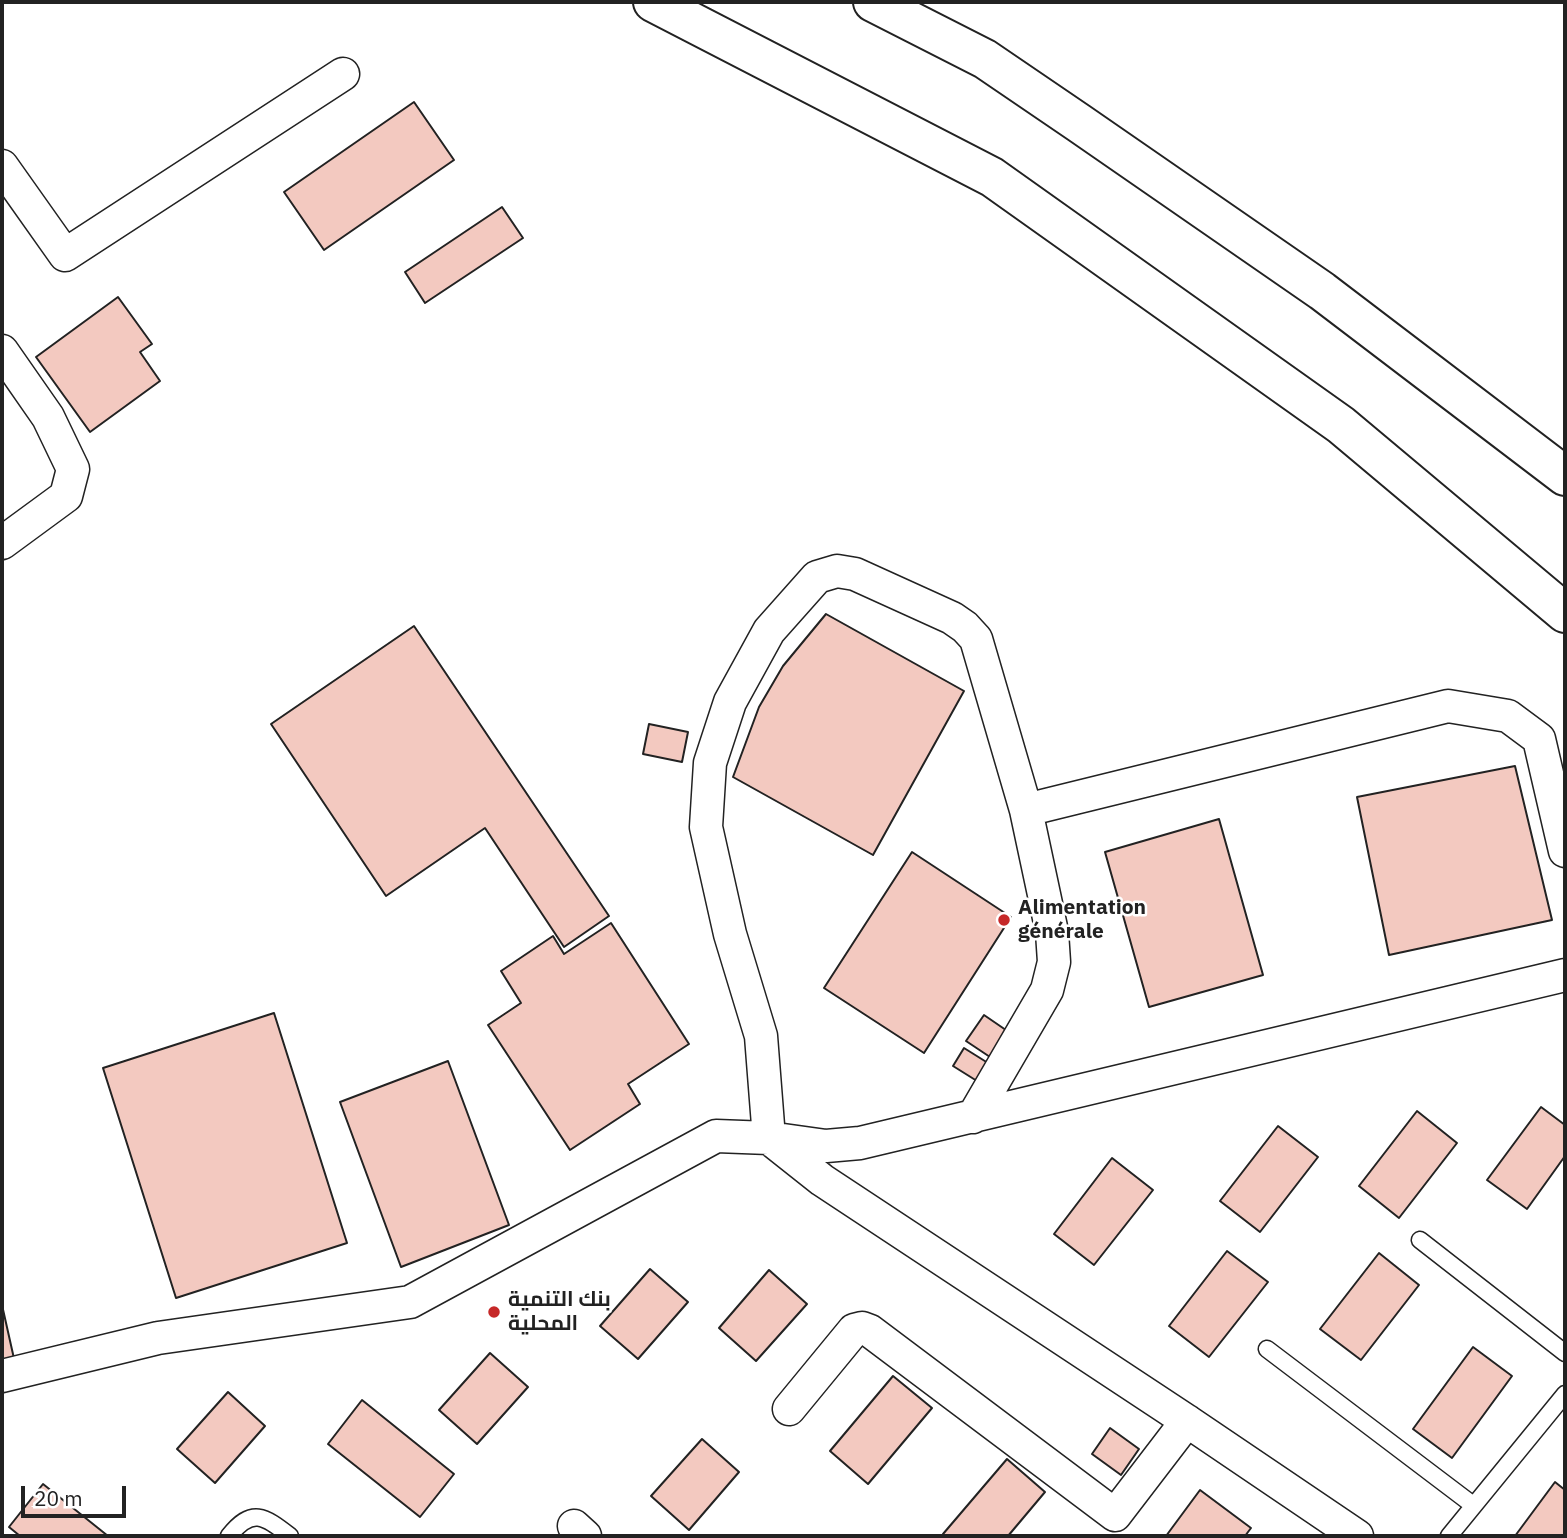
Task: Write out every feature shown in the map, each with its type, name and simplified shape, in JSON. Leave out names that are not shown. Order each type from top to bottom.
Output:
[{"type":"highway","points":[[653,2],[992,177],[1341,425],[1565,613]]},
{"type":"highway","points":[[873,2],[985,59],[1167,183],[1322,291],[1565,476]]},
{"type":"highway","points":[[925,2],[985,59]]},
{"type":"street","points":[[2,166],[65,255],[343,74]]},
{"type":"street","points":[[2,351],[48,417],[73,469],[66,496],[2,543]]},
{"type":"street","points":[[973,1117],[1046,990],[1054,962],[1052,932],[1026,810],[976,639],[952,618],[855,574],[837,571],[817,577],[769,631],[730,702],[710,763],[706,827],[730,934],[761,1036],[769,1138],[822,1180],[1357,1536]]},
{"type":"street","points":[[1026,810],[1448,706],[1508,716],[1539,739],[1565,851]]},
{"type":"street","points":[[2,1376],[158,1338],[410,1302],[716,1136],[769,1138],[826,1146],[860,1143],[1565,975]]},
{"type":"street","points":[[789,1409],[854,1330],[862,1328],[1107,1526],[1186,1421]]},
{"type":"lane","points":[[1420,1240],[1565,1353]]},
{"type":"lane","points":[[1266,1349],[1473,1506]]},
{"type":"lane","points":[[1450,1536],[1473,1506],[1560,1412],[1565,1394]]},
{"type":"lane","points":[[229,1536],[241,1521],[254,1517],[269,1520],[290,1536]]},
{"type":"building","points":[[414,102],[454,160],[324,250],[284,192]]},
{"type":"building","points":[[502,207],[523,238],[425,303],[405,272]]},
{"type":"building","points":[[118,297],[152,344],[140,352],[160,381],[90,432],[36,357]]},
{"type":"building","points":[[826,614],[964,691],[873,855],[733,777],[759,707],[783,666]]},
{"type":"building","points":[[414,626],[609,916],[564,947],[485,828],[386,896],[271,724]]},
{"type":"building","points":[[649,724],[688,732],[682,762],[643,754]]},
{"type":"building","points":[[1515,766],[1552,920],[1389,955],[1357,797]]},
{"type":"building","points":[[1219,819],[1263,975],[1149,1007],[1105,852]]},
{"type":"building","points":[[912,852],[1011,917],[924,1053],[824,988]]},
{"type":"building","points":[[611,923],[689,1044],[628,1084],[640,1104],[570,1150],[488,1025],[521,1003],[501,971],[553,936],[564,954]]},
{"type":"building","points":[[274,1013],[347,1243],[176,1298],[103,1068]]},
{"type":"building","points":[[984,1015],[1019,1039],[1002,1065],[966,1041]]},
{"type":"building","points":[[964,1048],[988,1063],[977,1081],[953,1066]]},
{"type":"building","points":[[448,1061],[509,1225],[401,1267],[340,1102]]},
{"type":"building","points":[[1541,1107],[1565,1125],[1565,1156],[1527,1209],[1487,1180]]},
{"type":"building","points":[[1417,1111],[1457,1143],[1399,1218],[1359,1186]]},
{"type":"building","points":[[1278,1126],[1318,1157],[1260,1232],[1220,1201]]},
{"type":"building","points":[[1112,1158],[1153,1190],[1094,1265],[1054,1234]]},
{"type":"building","points":[[1227,1251],[1268,1282],[1209,1357],[1169,1326]]},
{"type":"building","points":[[1379,1253],[1419,1285],[1361,1360],[1320,1329]]},
{"type":"building","points":[[650,1269],[688,1302],[638,1359],[600,1326]]},
{"type":"building","points":[[769,1270],[807,1304],[756,1361],[719,1328]]},
{"type":"building","points":[[2,1305],[17,1372],[2,1376]]},
{"type":"building","points":[[1473,1347],[1512,1376],[1452,1458],[1413,1429]]},
{"type":"building","points":[[490,1353],[528,1387],[477,1444],[439,1410]]},
{"type":"building","points":[[893,1376],[932,1408],[868,1484],[830,1451]]},
{"type":"building","points":[[228,1392],[265,1426],[215,1483],[177,1449]]},
{"type":"building","points":[[362,1400],[454,1474],[420,1517],[328,1444]]},
{"type":"building","points":[[1110,1428],[1139,1449],[1121,1475],[1092,1454]]},
{"type":"building","points":[[702,1439],[739,1472],[689,1530],[651,1496]]},
{"type":"building","points":[[1007,1459],[1045,1492],[1008,1536],[945,1536],[943,1534]]},
{"type":"building","points":[[1555,1482],[1565,1490],[1565,1536],[1515,1536]]},
{"type":"building","points":[[43,1484],[108,1536],[20,1536],[9,1527]]},
{"type":"building","points":[[1200,1490],[1251,1528],[1245,1536],[1166,1536]]},
{"type":"place","name":"Alimentation générale","points":[[1004,920]]},
{"type":"place","name":"بنك التنمية المحلية","points":[[494,1312]]}]
